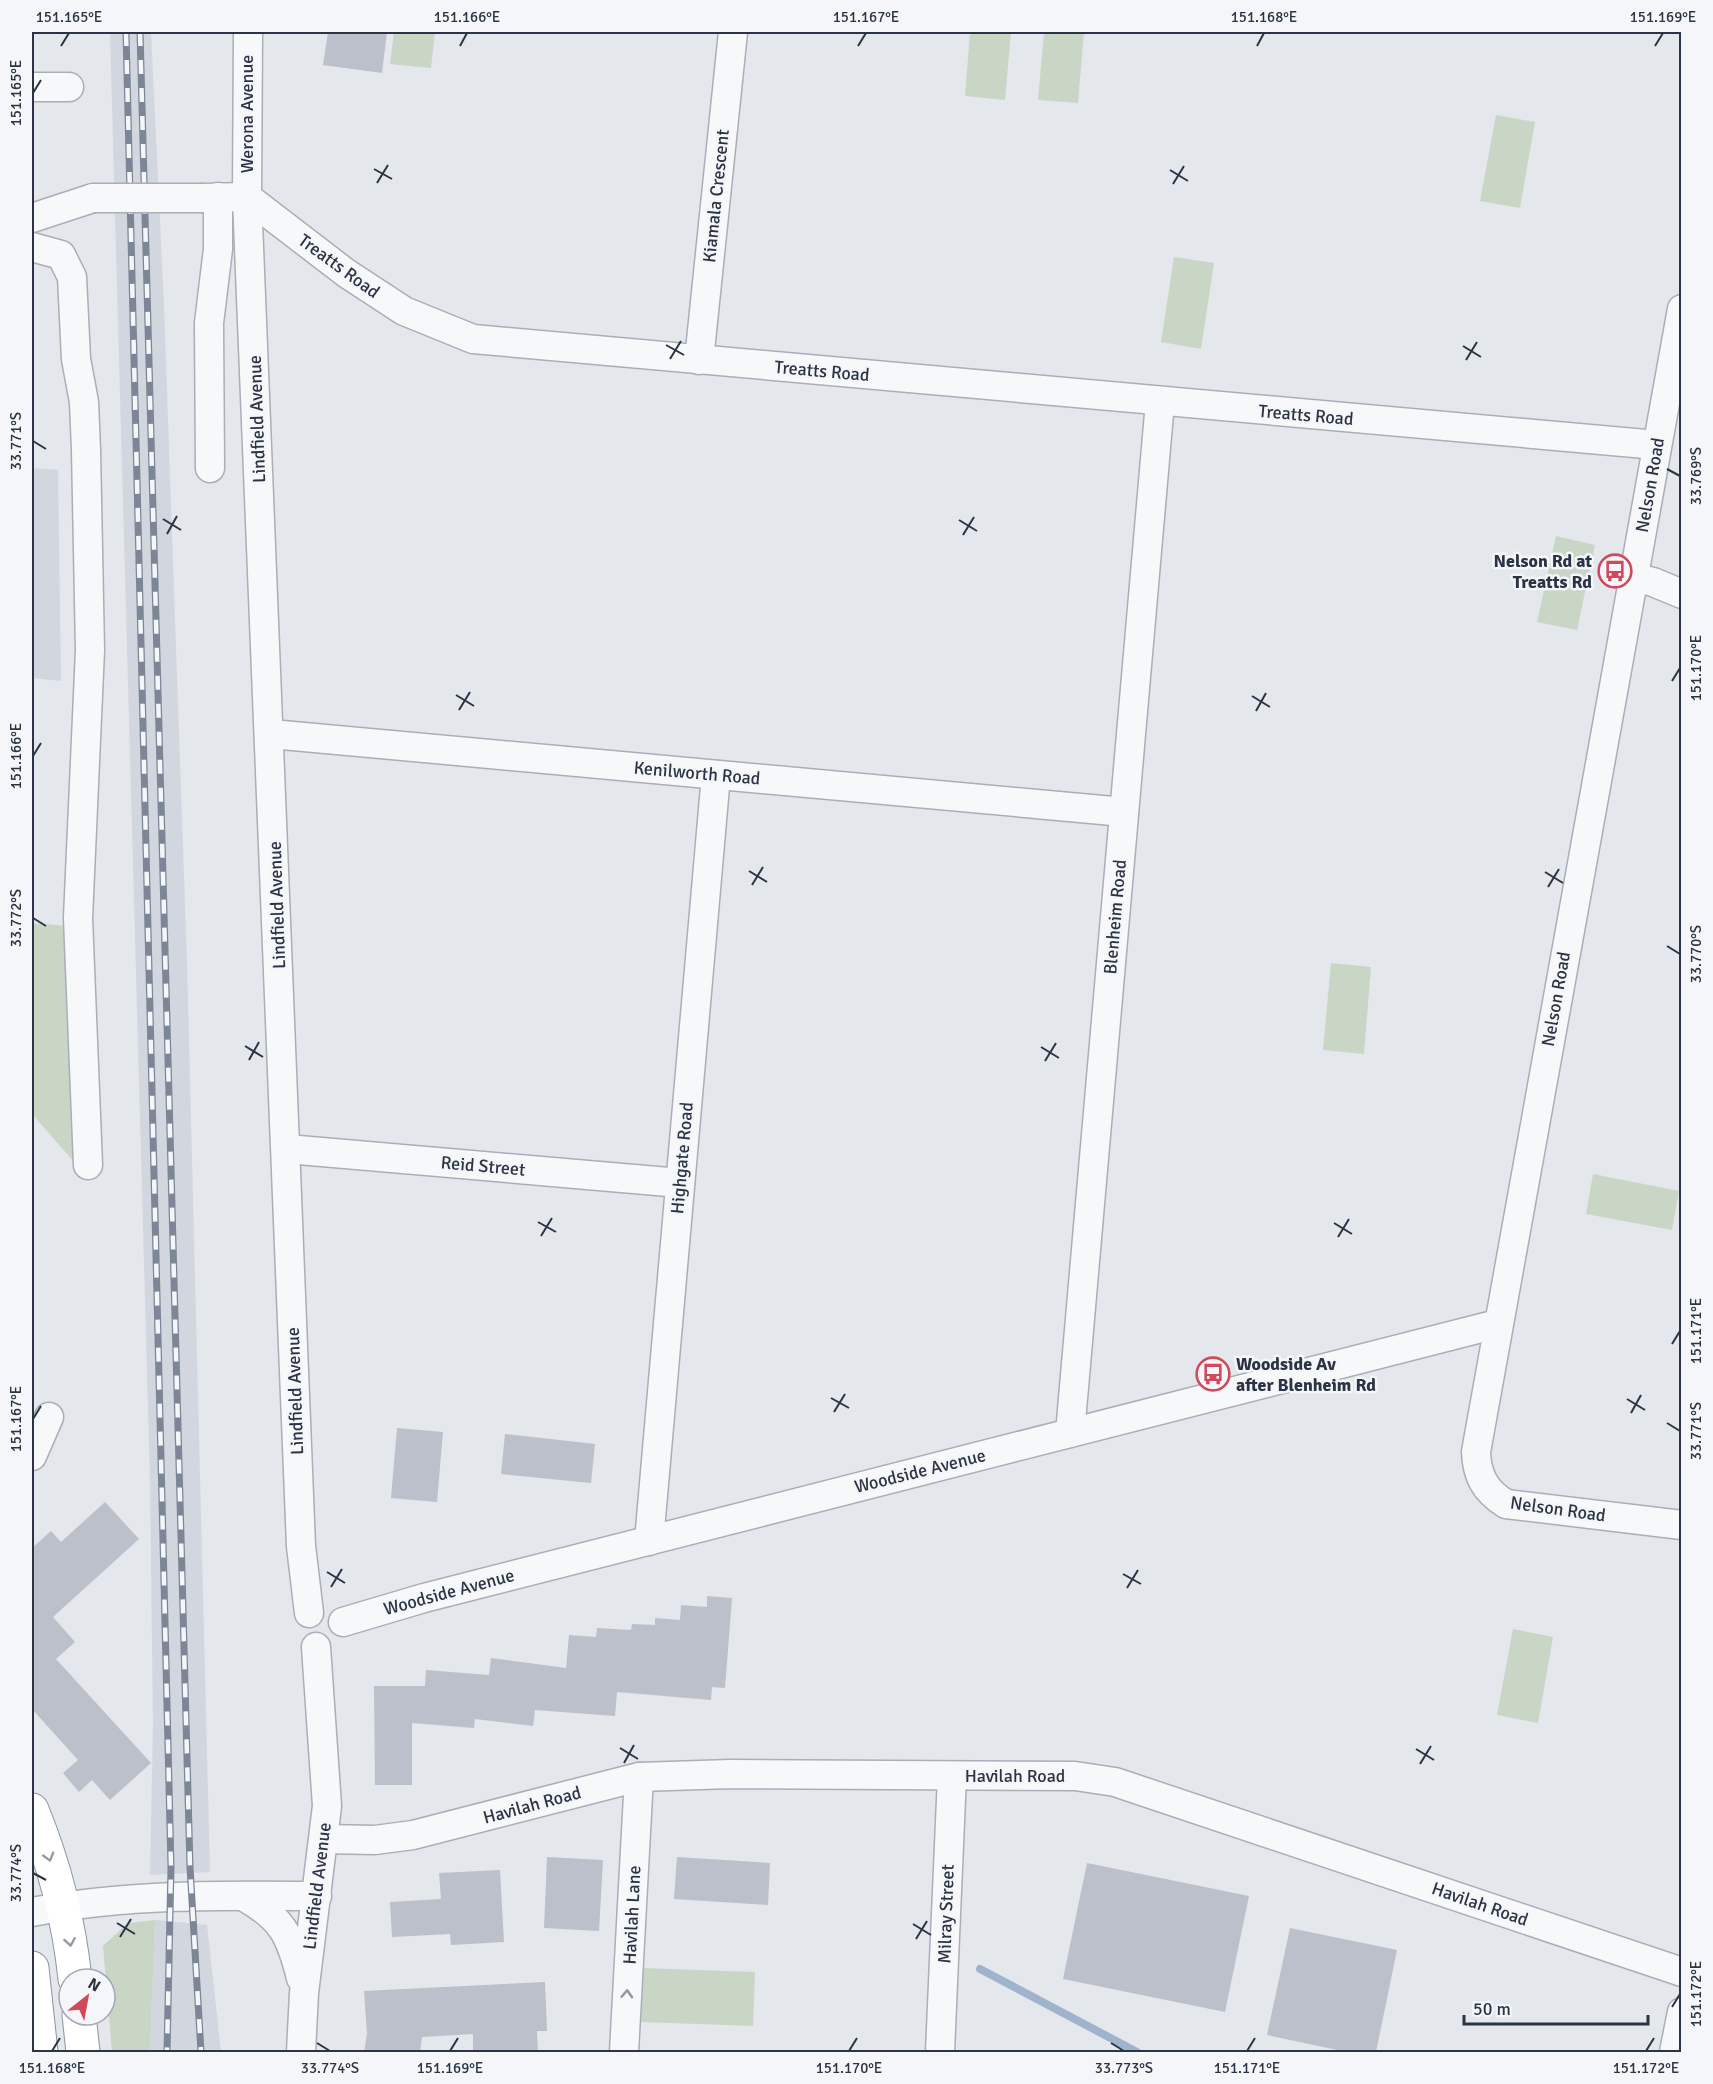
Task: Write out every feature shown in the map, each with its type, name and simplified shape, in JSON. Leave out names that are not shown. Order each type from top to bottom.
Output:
[{"type":"highway","points":[[32,1810],[42,1833],[47,1909],[70,1940],[73,1967]]},
{"type":"highway","points":[[32,1968],[41,2052]]},
{"type":"highway","points":[[80,2027],[83,2052]]},
{"type":"street","name":"Werona Avenue","points":[[247,197],[248,32]]},
{"type":"street","name":"Kiamala Crescent","points":[[699,360],[733,32]]},
{"type":"street","points":[[32,87],[69,87]]},
{"type":"street","points":[[32,218],[93,198],[247,197]]},
{"type":"street","name":"Treatts Road","points":[[247,197],[346,273],[404,311],[473,339],[1657,445]]},
{"type":"street","name":"Lindfield Avenue","points":[[247,197],[271,734],[301,1546],[309,1613]]},
{"type":"street","points":[[210,468],[209,323],[218,249],[211,198]]},
{"type":"street","points":[[32,247],[61,255],[72,277],[76,359],[84,402],[90,650],[78,918],[88,1165]]},
{"type":"street","name":"Nelson Road","points":[[1682,309],[1497,1324],[1476,1452],[1479,1476],[1485,1487],[1506,1504],[1682,1525]]},
{"type":"street","name":"Blenheim Road","points":[[1070,1433],[1160,402]]},
{"type":"street","points":[[1633,577],[1653,582],[1682,594]]},
{"type":"street","name":"Kenilworth Road","points":[[271,734],[1124,812]]},
{"type":"street","name":"Highgate Road","points":[[649,1541],[716,775]]},
{"type":"street","name":"Reid Street","points":[[287,1149],[680,1183]]},
{"type":"street","name":"Woodside Avenue","points":[[343,1622],[424,1598],[1497,1324]]},
{"type":"street","points":[[32,1456],[49,1417]]},
{"type":"street","points":[[325,1607],[336,1612],[343,1622],[340,1640],[329,1647],[316,1647],[303,1632],[303,1625],[309,1613],[325,1607]]},
{"type":"street","name":"Lindfield Avenue","points":[[301,2052],[304,1993],[324,1839],[326,1776],[316,1647]]},
{"type":"street","name":"Milray Street","points":[[940,2052],[952,1776]]},
{"type":"street","name":"Havilah Road","points":[[324,1839],[375,1840],[412,1835],[639,1777],[1075,1776],[1115,1782],[1682,1972]]},
{"type":"street","name":"Havilah Lane","points":[[624,2052],[639,1777]]},
{"type":"street","points":[[243,1896],[271,1912],[280,1922],[295,1953],[304,1993]]},
{"type":"street","points":[[47,1909],[140,1899],[317,1896]]},
{"type":"street","points":[[1674,2052],[1682,2012]]},
{"type":"shaded area","points":[[110,32],[151,32],[164,306],[187,962],[210,1872],[150,1875],[153,1724],[150,1480]]},
{"type":"shaded area","points":[[32,468],[58,470],[61,681],[32,678]]},
{"type":"shaded area","points":[[155,1920],[207,1925],[221,2052],[150,2052]]},
{"type":"green space","points":[[394,32],[435,32],[431,68],[390,64]]},
{"type":"green space","points":[[970,32],[1011,32],[1005,100],[965,96]]},
{"type":"green space","points":[[1044,32],[1084,32],[1078,103],[1038,100]]},
{"type":"green space","points":[[1496,115],[1535,122],[1520,208],[1480,201]]},
{"type":"green space","points":[[1174,257],[1214,263],[1201,349],[1161,342]]},
{"type":"green space","points":[[1556,536],[1595,545],[1577,630],[1537,622]]},
{"type":"green space","points":[[32,923],[68,926],[75,1163],[32,1114]]},
{"type":"green space","points":[[1331,963],[1371,967],[1364,1054],[1323,1050]]},
{"type":"green space","points":[[1593,1174],[1679,1191],[1672,1230],[1586,1214]]},
{"type":"green space","points":[[1513,1629],[1553,1637],[1538,1723],[1497,1715]]},
{"type":"green space","points":[[155,1920],[150,2052],[112,2052],[110,2027],[117,2027],[117,1967],[105,1967],[103,1946],[128,1923]]},
{"type":"green space","points":[[643,1968],[755,1972],[753,2026],[641,2022]]},
{"type":"building","points":[[328,32],[387,32],[382,73],[323,65]]},
{"type":"building","points":[[397,1428],[443,1432],[437,1502],[391,1498]]},
{"type":"building","points":[[505,1434],[595,1444],[591,1483],[501,1474]]},
{"type":"building","points":[[105,1502],[139,1539],[53,1617],[75,1642],[56,1659],[151,1763],[110,1800],[92,1780],[79,1792],[63,1773],[78,1760],[32,1709],[32,1548],[51,1531],[61,1542]]},
{"type":"building","points":[[707,1596],[732,1598],[725,1688],[712,1687],[711,1700],[617,1692],[615,1716],[535,1710],[533,1726],[475,1719],[474,1728],[412,1723],[412,1785],[375,1785],[374,1686],[425,1686],[426,1670],[489,1675],[491,1658],[566,1668],[569,1635],[596,1637],[597,1628],[631,1630],[632,1624],[655,1625],[655,1618],[680,1620],[681,1605],[707,1607]]},
{"type":"building","points":[[547,1857],[603,1860],[599,1931],[544,1928]]},
{"type":"building","points":[[677,1857],[770,1863],[768,1905],[674,1899]]},
{"type":"building","points":[[1087,1863],[1249,1896],[1225,2012],[1063,1979]]},
{"type":"building","points":[[500,1870],[504,1942],[451,1945],[450,1934],[392,1937],[390,1902],[441,1899],[439,1873]]},
{"type":"building","points":[[1290,1928],[1397,1950],[1376,2052],[1347,2052],[1267,2035]]},
{"type":"building","points":[[545,1982],[547,2031],[537,2031],[538,2052],[473,2052],[473,2034],[422,2037],[420,2052],[364,2052],[367,2034],[364,1991]]},
{"type":"waterway","points":[[980,1969],[1137,2052]]},
{"type":"railway","points":[[126,32],[171,1867],[167,2052]]},
{"type":"railway","points":[[140,32],[190,1867],[201,2052]]},
{"type":"place","name":"Nelson Rd at Treatts Rd","points":[[1615,571]]},
{"type":"place","name":"Woodside Av after Blenheim Rd","points":[[1213,1374]]}]
